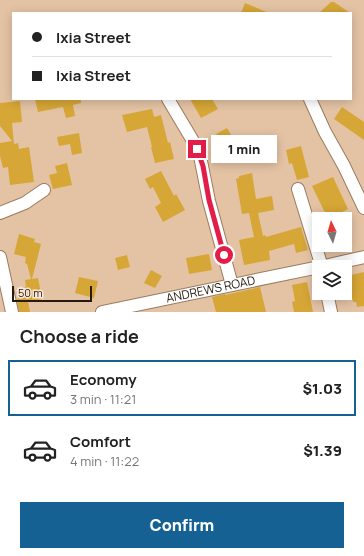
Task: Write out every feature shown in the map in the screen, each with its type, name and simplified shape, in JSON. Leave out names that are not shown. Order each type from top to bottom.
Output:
[{"type":"street","points":[[169,100],[193,141],[200,156],[209,200],[232,285]]},
{"type":"street","points":[[310,100],[364,208]]},
{"type":"street","points":[[298,189],[319,260]]},
{"type":"street","points":[[0,213],[25,203],[44,190]]},
{"type":"street","points":[[0,257],[12,312]]},
{"type":"street","name":"ANDREWS ROAD","points":[[352,261],[364,258]]},
{"type":"street","name":"ANDREWS ROAD","points":[[104,312],[312,269]]},
{"type":"street","points":[[328,300],[331,312]]},
{"type":"building","points":[[331,2],[334,2],[349,12],[320,12]]},
{"type":"building","points":[[245,3],[267,12],[241,12]]},
{"type":"building","points":[[35,100],[81,100],[81,103],[73,105],[75,116],[66,118],[63,107],[38,112]]},
{"type":"building","points":[[191,100],[213,100],[218,109],[201,118]]},
{"type":"building","points":[[20,101],[22,122],[12,123],[14,144],[18,143],[19,149],[29,147],[34,182],[10,185],[8,167],[3,168],[0,156],[0,143],[12,141],[0,126],[0,103]]},
{"type":"building","points":[[342,107],[364,122],[364,140],[334,119]]},
{"type":"building","points":[[152,109],[154,117],[161,115],[168,143],[170,142],[174,159],[155,163],[147,127],[127,132],[122,115]]},
{"type":"building","points":[[227,128],[237,145],[222,154],[215,142],[219,139],[216,134]]},
{"type":"building","points":[[79,133],[82,153],[72,155],[70,144],[59,146],[57,137]]},
{"type":"building","points":[[301,146],[309,177],[297,180],[292,163],[289,164],[286,150]]},
{"type":"building","points":[[67,163],[72,185],[53,189],[49,175],[57,173],[55,166]]},
{"type":"building","points":[[161,171],[174,196],[176,194],[185,210],[163,222],[155,207],[161,203],[153,187],[150,189],[145,179]]},
{"type":"building","points":[[252,173],[256,199],[272,196],[274,210],[258,213],[263,236],[265,235],[266,237],[301,227],[308,250],[296,253],[294,244],[269,251],[270,260],[244,265],[239,240],[254,237],[249,213],[242,214],[236,179],[239,178],[239,176]]},
{"type":"building","points":[[333,177],[348,209],[342,212],[325,212],[312,186]]},
{"type":"building","points":[[19,234],[35,239],[34,242],[41,244],[32,279],[38,278],[42,299],[28,302],[30,312],[19,312],[17,299],[25,297],[23,287],[26,287],[25,280],[31,279],[27,264],[25,263],[26,257],[14,254]]},
{"type":"building","points":[[209,254],[212,270],[189,274],[186,258]]},
{"type":"building","points":[[127,255],[130,267],[118,270],[115,258]]},
{"type":"building","points":[[151,270],[162,276],[155,288],[144,283]]},
{"type":"building","points":[[364,272],[364,306],[357,307],[356,302],[353,302],[352,275]]},
{"type":"building","points":[[79,277],[98,281],[94,298],[75,293]]},
{"type":"building","points":[[307,282],[313,312],[294,312],[292,302],[295,301],[292,285]]},
{"type":"building","points":[[260,287],[266,312],[216,312],[212,297]]},
{"type":"route","points":[[197,149],[203,166],[209,200],[224,255]]}]
